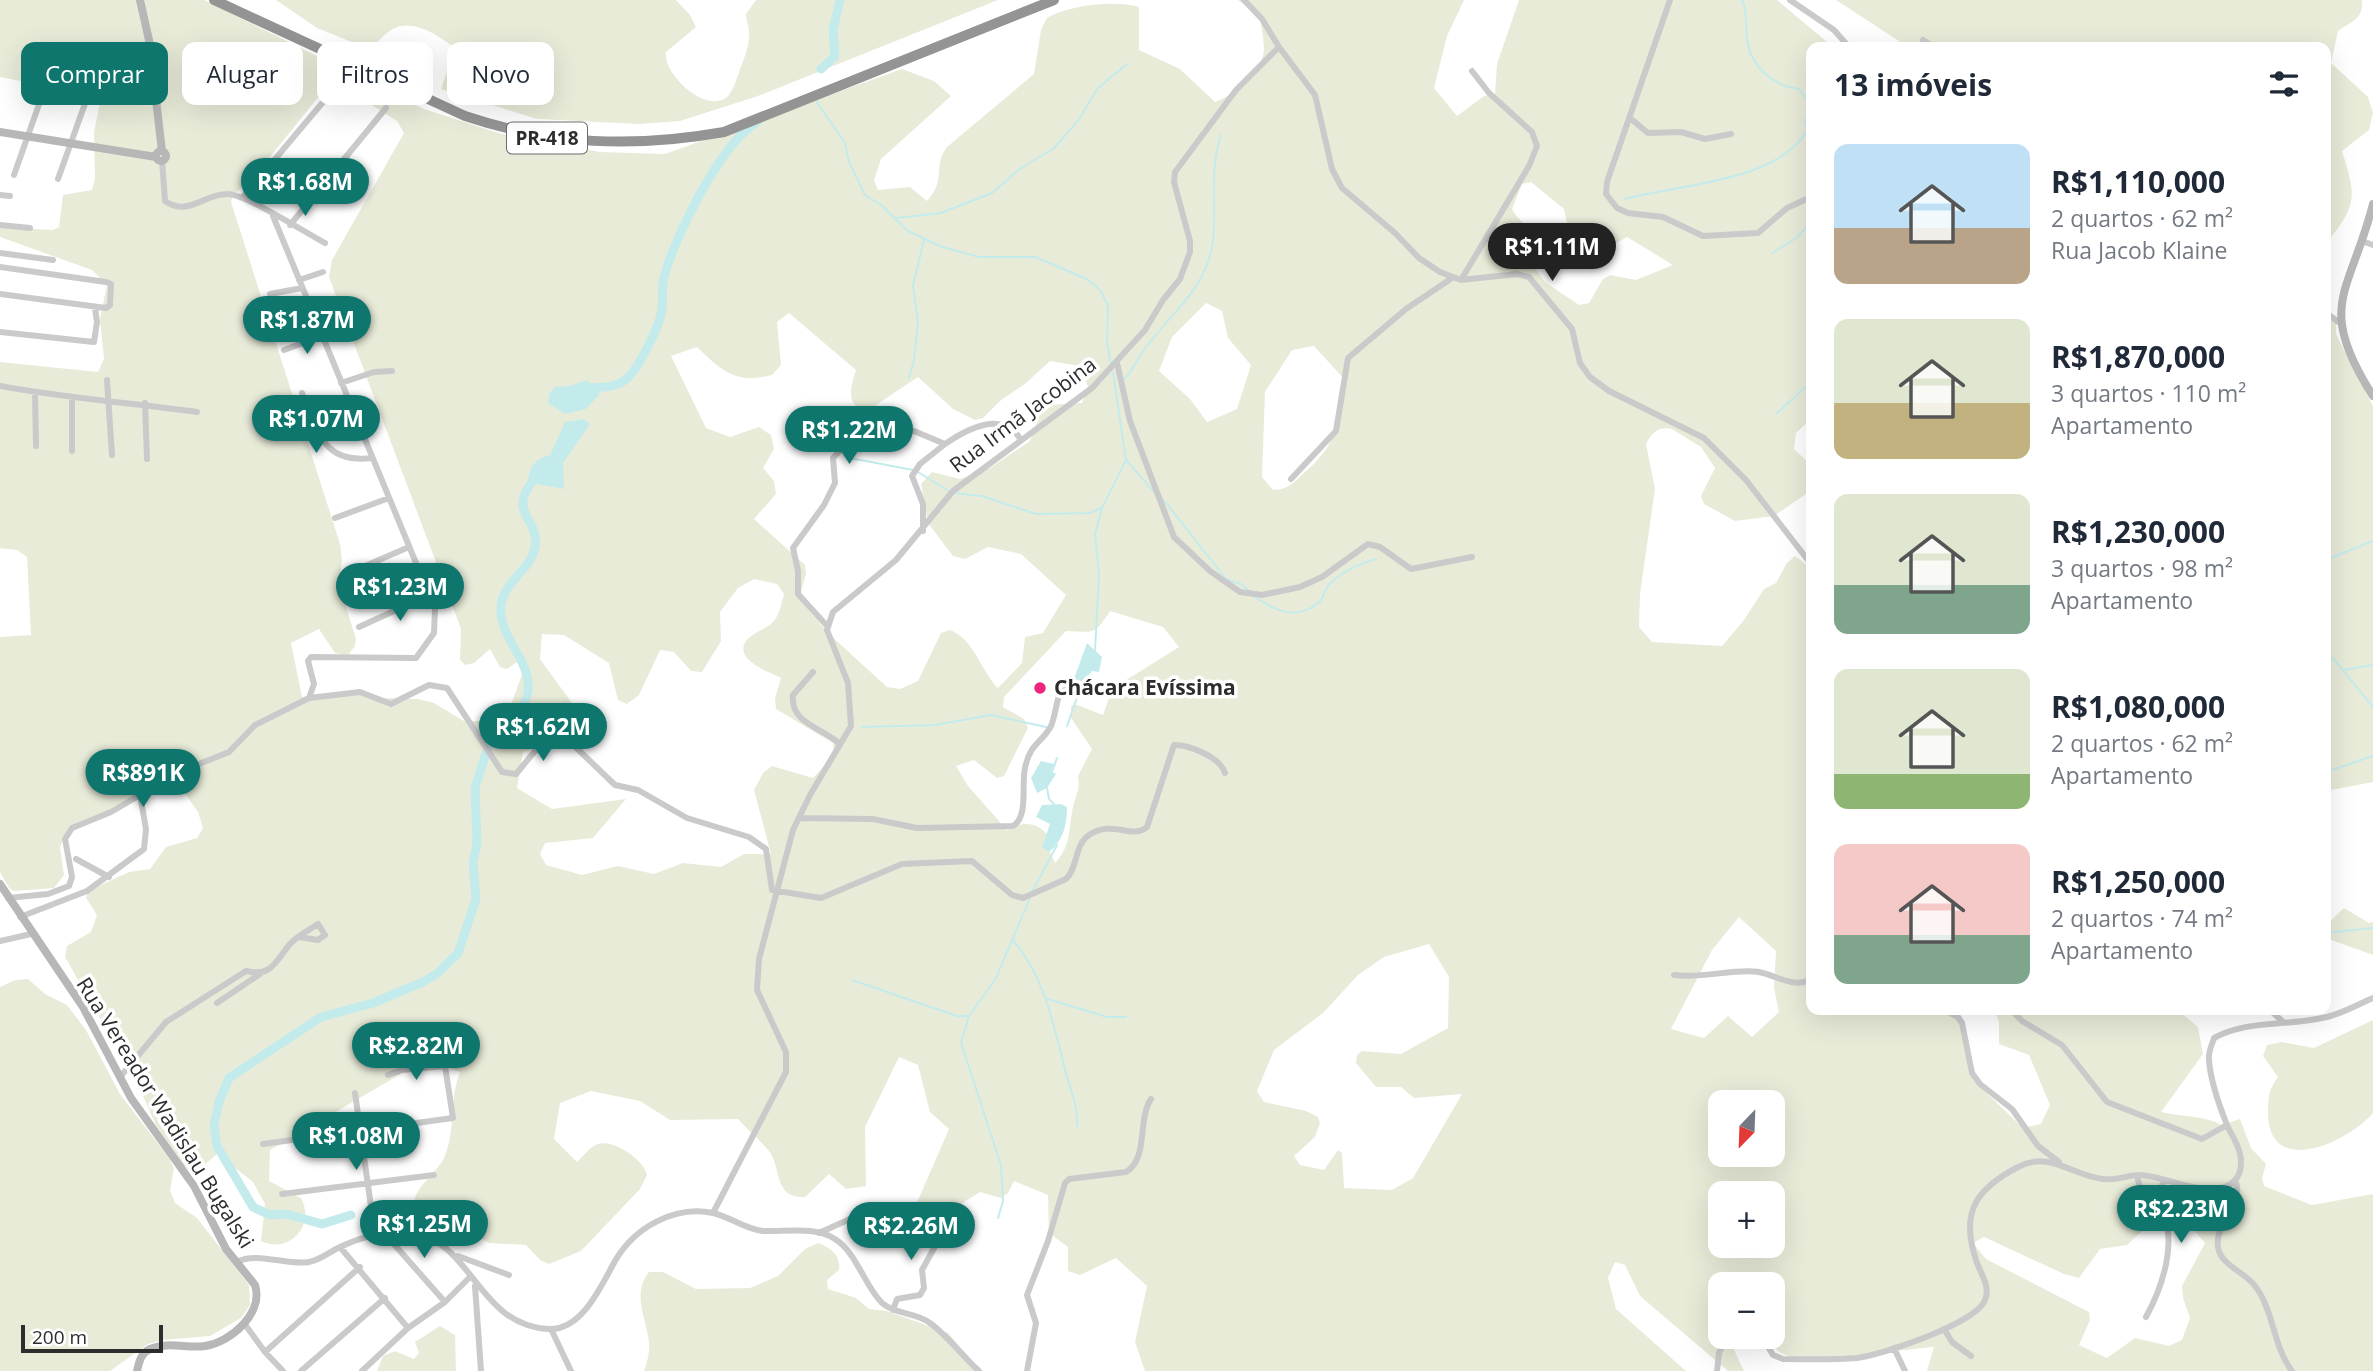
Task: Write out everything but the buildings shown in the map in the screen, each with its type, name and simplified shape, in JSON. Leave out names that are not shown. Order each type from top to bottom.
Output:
[{"type":"highway","name":"PR-418","points":[[214,0],[476,120],[509,130],[556,139],[634,143],[677,140],[723,132],[1054,0]]},
{"type":"main road","points":[[0,132],[160,156],[149,40],[140,0]]},
{"type":"main road","points":[[2373,204],[2344,288],[2340,323],[2351,360],[2373,396]]},
{"type":"main road","name":"Rua Vereador Wadislau Bugalski","points":[[0,884],[31,934],[83,1007],[151,1127],[194,1186],[216,1232],[255,1285],[257,1303],[244,1322]]},
{"type":"main road","points":[[137,1371],[141,1357],[149,1349],[216,1343],[244,1322]]},
{"type":"street","points":[[1244,0],[1262,19],[1315,95],[1332,169],[1342,188],[1395,233],[1419,258],[1452,278],[1461,280],[1517,274],[1529,277],[1572,329],[1580,363],[1590,377],[1609,391],[1704,438],[1746,480],[1806,558]]},
{"type":"street","points":[[1670,0],[1606,188],[1612,205],[1621,211],[1659,215],[1703,236],[1746,235],[1763,230],[1787,208],[1806,199]]},
{"type":"street","points":[[1790,0],[1834,30],[1845,42]]},
{"type":"street","name":"Rua Irmã Jacobina","points":[[828,627],[833,612],[896,560],[923,531],[953,491],[1082,396],[1117,363],[1145,330],[1163,300],[1180,279],[1190,252],[1191,241],[1174,182],[1175,172],[1236,90],[1279,47]]},
{"type":"street","points":[[1461,280],[1529,166],[1537,146],[1532,132],[1489,93],[1472,71]]},
{"type":"street","points":[[14,175],[39,105]]},
{"type":"street","points":[[58,179],[85,105]]},
{"type":"street","points":[[244,196],[321,105]]},
{"type":"street","points":[[290,225],[386,108]]},
{"type":"street","points":[[1630,118],[1648,133],[1681,132],[1706,139],[1731,134]]},
{"type":"street","points":[[160,156],[166,201],[174,207],[185,208],[226,194],[244,196],[273,216],[325,243]]},
{"type":"street","points":[[0,195],[10,196]]},
{"type":"street","points":[[273,216],[435,609],[435,633],[416,659],[310,657],[308,661],[314,684],[309,698]]},
{"type":"street","points":[[0,225],[30,228]]},
{"type":"street","points":[[2363,239],[2373,240]]},
{"type":"street","points":[[2363,239],[2373,245]]},
{"type":"street","points":[[0,253],[52,260]]},
{"type":"street","points":[[0,267],[111,284],[113,290],[110,305],[95,308],[0,294]]},
{"type":"street","points":[[270,294],[301,284],[323,272]]},
{"type":"street","points":[[1291,479],[1336,431],[1348,358],[1406,309],[1452,278]]},
{"type":"street","points":[[0,332],[94,342],[97,322],[95,308]]},
{"type":"street","points":[[2331,317],[2340,323]]},
{"type":"street","points":[[284,350],[322,336]]},
{"type":"street","points":[[1117,363],[1130,421],[1174,537],[1210,571],[1240,592],[1262,595],[1300,587],[1322,577],[1367,544],[1380,547],[1411,569],[1472,556]]},
{"type":"street","points":[[341,383],[374,372],[392,371]]},
{"type":"street","points":[[107,380],[112,455]]},
{"type":"street","points":[[0,386],[72,398],[145,403],[197,412]]},
{"type":"street","points":[[36,393],[36,446]]},
{"type":"street","points":[[302,393],[324,444],[332,452],[358,460],[372,458]]},
{"type":"street","points":[[72,398],[72,451]]},
{"type":"street","points":[[145,403],[147,459]]},
{"type":"street","points":[[923,531],[923,504],[912,476],[919,464],[960,433],[998,423],[1010,426],[1021,440]]},
{"type":"street","points":[[713,1213],[786,1072],[786,1052],[757,990],[759,959],[799,817],[850,726],[852,712],[848,683],[828,627],[798,594],[799,571],[793,548],[816,520],[835,483],[833,458],[847,443],[914,432],[945,444]]},
{"type":"street","points":[[335,518],[389,498]]},
{"type":"street","points":[[351,572],[409,547]]},
{"type":"street","points":[[359,627],[429,595]]},
{"type":"street","points":[[813,672],[793,695],[793,708],[799,718],[840,744]]},
{"type":"street","points":[[8,898],[48,894],[69,886],[72,877],[66,853],[67,832],[140,795],[178,772],[229,752],[255,725],[309,698],[360,692],[391,704],[429,685],[439,684],[453,692],[502,772],[516,774],[535,751],[564,736],[615,785],[638,790],[687,818],[748,837],[766,849],[771,885],[776,893]]},
{"type":"street","points":[[799,817],[873,819],[917,828],[1013,825],[1022,816],[1024,770],[1028,755],[1033,744],[1052,724],[1060,693],[1068,688],[1088,691]]},
{"type":"street","points":[[776,893],[821,898],[902,864],[972,861],[1012,895],[1023,898],[1066,879],[1071,874],[1081,844],[1088,835],[1111,826],[1135,833],[1147,827],[1174,745],[1211,758],[1221,764],[1226,773]]},
{"type":"street","points":[[20,917],[60,903],[109,877],[144,849],[146,829],[140,795]]},
{"type":"street","points":[[76,859],[109,877]]},
{"type":"street","points":[[0,941],[31,934]]},
{"type":"street","points":[[217,1003],[260,974],[276,967],[291,942],[299,937]]},
{"type":"street","points":[[121,1076],[166,1022],[246,971],[260,974]]},
{"type":"street","points":[[1674,975],[1698,978],[1748,971],[1798,984],[1806,981]]},
{"type":"street","points":[[2331,1015],[2373,998]]},
{"type":"street","points":[[1954,1015],[1962,1023],[1972,1073],[1980,1084],[2012,1110],[2038,1146],[2060,1163]]},
{"type":"street","points":[[2016,1015],[2062,1045],[2098,1093],[2116,1108],[2202,1139],[2227,1125]]},
{"type":"street","points":[[2275,1015],[2282,1021]]},
{"type":"street","points":[[1769,1349],[1773,1355],[1783,1359],[1859,1358],[1944,1329],[1981,1308],[1986,1298],[1986,1283],[1976,1260],[1968,1229],[1969,1213],[1985,1187],[2034,1160],[2060,1163],[2101,1179],[2124,1180],[2137,1175],[2181,1186],[2207,1188],[2222,1187],[2235,1180],[2241,1171],[2241,1153],[2227,1125],[2215,1090],[2208,1056],[2214,1038],[2225,1032],[2282,1021],[2320,1019],[2330,1015]]},
{"type":"street","points":[[263,1144],[453,1118],[447,1068],[442,1065],[415,1068],[388,1075]]},
{"type":"street","points":[[355,1093],[375,1235]]},
{"type":"street","points":[[1027,1371],[1036,1323],[1027,1295],[1048,1241],[1065,1183],[1069,1179],[1126,1172],[1132,1168],[1138,1155],[1143,1118],[1151,1099]]},
{"type":"street","points":[[282,1194],[434,1175]]},
{"type":"street","points":[[2137,1175],[2141,1193],[2155,1201],[2163,1213],[2168,1240],[2164,1274],[2146,1317]]},
{"type":"street","points":[[2235,1180],[2238,1197],[2220,1230],[2218,1250],[2224,1260],[2256,1286],[2292,1371]]},
{"type":"street","points":[[2155,1201],[2164,1181]]},
{"type":"street","points":[[818,1233],[852,1218],[861,1209],[876,1214]]},
{"type":"street","points":[[893,1310],[897,1299],[923,1291],[922,1270],[955,1210]]},
{"type":"street","points":[[455,1255],[475,1283],[503,1312],[537,1328],[551,1329],[576,1318],[598,1293],[617,1258],[643,1229],[657,1220],[677,1215],[713,1213],[740,1226],[761,1231],[818,1233],[843,1245],[876,1296],[893,1310],[922,1317],[931,1323],[979,1371]]},
{"type":"street","points":[[236,1262],[252,1258],[310,1262],[340,1247],[375,1235],[410,1233],[431,1239],[455,1255],[509,1275]]},
{"type":"street","points":[[385,1234],[445,1302]]},
{"type":"street","points":[[340,1247],[360,1267],[408,1328]]},
{"type":"street","points":[[264,1352],[360,1267]]},
{"type":"street","points":[[362,1371],[408,1328],[445,1302],[471,1276]]},
{"type":"street","points":[[475,1283],[481,1371]]},
{"type":"street","points":[[301,1371],[385,1297]]},
{"type":"street","points":[[244,1322],[264,1352],[283,1371]]},
{"type":"street","points":[[551,1329],[571,1371]]},
{"type":"street","points":[[1944,1329],[1952,1342],[1971,1356]]},
{"type":"street","points":[[1894,1348],[1905,1371]]},
{"type":"street","points":[[1717,1371],[1721,1349]]},
{"type":"green space","points":[[0,0],[204,0],[289,42],[182,42],[182,105],[303,105],[303,49],[317,56],[317,99],[253,178],[233,195],[231,202],[340,544],[342,560],[339,585],[356,639],[355,646],[348,655],[335,653],[319,629],[291,643],[302,697],[331,698],[356,693],[381,698],[418,699],[434,703],[464,721],[481,721],[512,702],[524,669],[517,662],[507,669],[500,667],[490,649],[474,663],[465,665],[460,660],[461,629],[329,277],[332,260],[404,133],[397,121],[372,105],[416,105],[498,133],[600,152],[665,154],[902,69],[934,81],[951,96],[881,159],[874,180],[878,190],[910,187],[927,201],[936,186],[940,161],[947,147],[1034,74],[1041,30],[1047,18],[1067,10],[1106,4],[1139,7],[1139,50],[1180,69],[1215,102],[1246,82],[1262,59],[1264,46],[1260,15],[1238,0],[1464,0],[1447,36],[1434,88],[1457,116],[1484,96],[1495,94],[1497,64],[1519,0],[1777,0],[1827,42],[1806,42],[1806,424],[1796,433],[1794,449],[1806,460],[1806,494],[1774,516],[1735,521],[1704,504],[1701,496],[1715,468],[1701,447],[1672,429],[1663,428],[1653,433],[1646,444],[1655,489],[1640,594],[1639,627],[1652,642],[1722,646],[1744,620],[1764,589],[1776,583],[1787,563],[1795,556],[1806,564],[1806,1015],[1958,1015],[1964,1020],[1973,1080],[2023,1128],[2041,1124],[2050,1105],[2029,1055],[1999,1044],[1999,1021],[1996,1015],[2184,1015],[2198,1027],[2203,1054],[2161,1112],[2200,1118],[2222,1125],[2240,1119],[2251,1148],[2266,1164],[2262,1178],[2264,1186],[2312,1205],[2373,1194],[2373,1371],[1927,1371],[1934,1347],[1834,1358],[1796,1357],[1783,1354],[1777,1349],[1785,1349],[1785,1272],[1708,1272],[1708,1349],[1734,1349],[1744,1371],[1728,1371],[1640,1296],[1625,1265],[1615,1262],[1608,1278],[1616,1309],[1686,1371],[1145,1371],[1135,1342],[1147,1286],[1116,1258],[1080,1275],[1068,1271],[1068,1247],[1049,1233],[1048,1195],[1014,1181],[1008,1193],[1001,1198],[980,1192],[944,1215],[915,1207],[949,1129],[930,1112],[918,1065],[899,1057],[865,1127],[866,1186],[846,1189],[829,1174],[805,1197],[795,1196],[783,1188],[769,1151],[738,1119],[670,1120],[640,1101],[591,1091],[560,1103],[554,1139],[577,1162],[589,1149],[605,1143],[634,1157],[647,1175],[640,1189],[581,1251],[549,1264],[540,1260],[526,1245],[489,1243],[452,1222],[425,1225],[416,1215],[416,1195],[441,1164],[448,1148],[460,1072],[425,1060],[270,1150],[269,1181],[301,1198],[305,1218],[297,1235],[290,1241],[271,1244],[261,1241],[265,1204],[253,1182],[217,1154],[197,1171],[182,1164],[156,1125],[137,1083],[65,957],[67,946],[91,932],[97,915],[86,898],[88,891],[129,872],[150,869],[166,847],[197,838],[203,828],[198,812],[172,775],[112,812],[77,823],[66,833],[60,847],[64,875],[54,888],[14,891],[9,888],[0,872],[0,637],[31,635],[27,557],[17,550],[0,548],[0,362],[98,372],[104,359],[100,319],[107,285],[92,270],[0,237],[0,227],[53,230],[59,227],[63,195],[92,190],[95,179],[94,133],[99,105],[168,105],[168,42],[21,42],[21,81],[0,77]],"holes":[[[1531,182],[1564,209],[1569,233],[1582,244],[1601,251],[1627,237],[1673,265],[1636,280],[1610,275],[1603,279],[1589,303],[1579,305],[1545,282],[1535,268],[1540,259],[1558,255],[1549,242],[1522,222],[1512,209],[1522,184]],[[1206,303],[1222,311],[1228,338],[1251,365],[1237,409],[1207,422],[1190,399],[1159,371],[1172,337]],[[789,313],[856,370],[852,383],[852,400],[867,411],[918,377],[953,409],[975,420],[983,418],[1050,361],[1079,366],[1088,387],[1082,403],[1048,405],[1040,414],[1030,441],[990,468],[960,479],[932,472],[921,484],[928,523],[953,556],[965,559],[988,547],[1021,554],[1066,595],[1043,633],[1025,637],[1022,663],[998,688],[966,641],[950,630],[941,633],[918,681],[900,689],[887,687],[829,634],[799,599],[806,574],[805,565],[754,519],[776,494],[774,481],[763,468],[774,449],[771,435],[759,427],[730,437],[706,428],[671,356],[697,347],[722,369],[738,377],[759,378],[772,375],[781,365],[777,322]],[[1314,346],[1345,380],[1335,431],[1325,451],[1291,485],[1273,490],[1262,477],[1265,392],[1292,350]],[[754,579],[777,584],[784,594],[774,621],[752,635],[743,648],[755,665],[781,678],[775,698],[776,709],[833,743],[834,755],[813,778],[772,766],[763,773],[754,790],[771,854],[744,854],[721,867],[683,863],[654,874],[618,866],[582,875],[546,865],[540,854],[545,843],[593,838],[626,799],[552,809],[517,788],[523,752],[567,736],[576,724],[572,703],[540,659],[542,634],[564,635],[609,663],[618,700],[627,704],[639,695],[660,650],[674,652],[691,671],[702,672],[721,641],[720,612],[738,588]],[[1110,611],[1163,627],[1179,647],[1112,689],[1103,715],[1075,704],[1071,706],[1071,718],[1092,749],[1078,776],[1078,789],[1067,843],[1055,863],[1047,846],[1047,834],[1028,824],[1007,830],[968,786],[956,766],[974,760],[997,778],[1004,776],[1028,728],[1024,719],[1003,707],[1004,697],[1066,631],[1092,631]],[[1739,917],[1776,951],[1774,988],[1779,1012],[1752,1037],[1728,1016],[1704,1038],[1671,1029],[1712,950]],[[1429,944],[1449,977],[1448,1028],[1401,1054],[1362,1051],[1357,1055],[1356,1063],[1376,1087],[1401,1087],[1414,1098],[1462,1094],[1413,1178],[1392,1190],[1344,1188],[1342,1153],[1338,1150],[1324,1170],[1300,1165],[1294,1156],[1315,1137],[1320,1123],[1318,1117],[1306,1111],[1264,1102],[1257,1091],[1274,1050],[1323,1013],[1358,975],[1384,957]],[[2175,1226],[2192,1228],[2205,1243],[2182,1286],[2190,1318],[2182,1340],[2169,1346],[2135,1338],[2107,1358],[2079,1345],[2090,1320],[2089,1312],[1986,1259],[1973,1243],[1984,1237],[2064,1274],[2079,1278],[2100,1249],[2127,1245],[2144,1229]]]},
{"type":"green space","points":[[276,0],[676,0],[690,15],[696,27],[666,52],[667,61],[687,89],[708,101],[718,101],[731,92],[746,54],[749,30],[746,14],[756,0],[998,0],[758,96],[680,121],[638,124],[537,119],[492,105],[554,105],[554,42],[447,42],[419,27],[403,26],[391,30],[377,42],[352,42],[317,28]]},
{"type":"green space","points":[[1836,0],[2362,0],[2359,16],[2338,31],[2331,63],[2331,42],[1900,42]]},
{"type":"green space","points":[[2331,63],[2368,97],[2373,113],[2369,130],[2342,151],[2352,191],[2349,210],[2331,237]]},
{"type":"green space","points":[[447,71],[447,91],[441,89]]},
{"type":"green space","points":[[2336,316],[2336,334],[2373,406],[2373,782],[2331,790],[2331,321],[2333,322]]},
{"type":"green space","points":[[2344,908],[2369,923],[2373,922],[2373,955],[2331,940],[2331,920]]},
{"type":"green space","points":[[28,979],[45,994],[67,1005],[86,1030],[120,1094],[169,1158],[174,1168],[170,1190],[175,1203],[197,1218],[249,1285],[250,1305],[241,1318],[210,1336],[148,1344],[110,1371],[0,1371],[0,987],[15,980]]},
{"type":"green space","points":[[2373,1020],[2373,1113],[2346,1135],[2328,1144],[2294,1150],[2281,1145],[2271,1133],[2268,1112],[2270,1093],[2278,1077],[2263,1056],[2267,1045],[2282,1042],[2314,1048]]},
{"type":"green space","points":[[818,1243],[831,1250],[838,1260],[839,1270],[827,1280],[828,1289],[856,1298],[869,1309],[887,1311],[948,1333],[981,1371],[644,1371],[649,1347],[641,1289],[649,1272],[663,1272],[696,1289],[750,1288],[778,1276],[805,1249]]},
{"type":"green space","points":[[440,1326],[455,1335],[456,1371],[377,1371],[383,1356],[395,1351],[414,1359],[419,1353],[415,1342]]},
{"type":"water","points":[[587,380],[600,394],[586,409],[565,414],[548,403],[549,394],[555,387]]},
{"type":"water","points":[[584,419],[590,424],[563,463],[564,489],[531,483],[528,479],[531,469],[538,460],[550,455],[565,422]]},
{"type":"water","points":[[1087,643],[1102,657],[1099,672],[1092,671],[1081,685],[1075,685],[1075,676]]},
{"type":"water","points":[[1041,761],[1054,764],[1051,771],[1056,774],[1047,788],[1037,793],[1031,778]]},
{"type":"water","points":[[1061,804],[1067,807],[1065,826],[1058,843],[1049,852],[1042,847],[1050,824],[1036,817],[1042,805]]},
{"type":"waterway","points":[[821,69],[835,56],[833,30],[840,0]]},
{"type":"waterway","points":[[1742,0],[1749,49],[1758,66],[1780,84],[1799,89],[1806,98]]},
{"type":"waterway","points":[[896,218],[941,213],[992,193],[1021,168],[1053,149],[1078,121],[1098,88],[1127,64]]},
{"type":"waterway","points":[[816,101],[845,143],[849,162],[865,195],[881,205],[908,231],[942,247],[979,257],[1035,257],[1087,279],[1101,291],[1108,307],[1107,343],[1111,365]]},
{"type":"waterway","points":[[1806,118],[1806,126]]},
{"type":"waterway","points":[[584,388],[616,385],[625,380],[635,368],[659,321],[664,277],[689,215],[729,149],[757,122]]},
{"type":"waterway","points":[[1624,199],[1723,179],[1749,171],[1772,162],[1792,149],[1806,132]]},
{"type":"waterway","points":[[1124,379],[1203,274],[1213,241],[1215,162],[1221,135]]},
{"type":"waterway","points":[[1772,253],[1798,237],[1806,227]]},
{"type":"waterway","points":[[909,378],[918,323],[913,285],[924,240]]},
{"type":"waterway","points":[[1113,372],[1126,460],[1156,494]]},
{"type":"waterway","points":[[1776,414],[1806,387]]},
{"type":"waterway","points":[[850,458],[913,470]]},
{"type":"waterway","points":[[1095,651],[1099,573],[1095,534],[1102,508],[1126,460]]},
{"type":"waterway","points":[[918,472],[949,491]]},
{"type":"waterway","points":[[488,748],[522,707],[528,691],[525,669],[505,628],[501,606],[507,590],[528,563],[535,547],[533,528],[525,514],[523,498],[538,475]]},
{"type":"waterway","points":[[954,493],[982,496],[1036,514],[1090,513],[1101,508]]},
{"type":"waterway","points":[[1163,499],[1226,579],[1241,584],[1248,590]]},
{"type":"waterway","points":[[2331,558],[2373,541]]},
{"type":"waterway","points":[[1254,596],[1278,610],[1302,612],[1320,601],[1327,587],[1339,576],[1376,559]]},
{"type":"waterway","points":[[2331,656],[2373,707]]},
{"type":"waterway","points":[[2343,670],[2373,665]]},
{"type":"waterway","points":[[1067,726],[1079,692]]},
{"type":"waterway","points":[[862,727],[935,725],[991,715],[1046,727]]},
{"type":"waterway","points":[[351,1215],[322,1224],[286,1214],[270,1215],[253,1207],[217,1146],[214,1126],[219,1102],[229,1078],[321,1017],[373,1003],[423,982],[438,973],[458,953],[476,899],[473,862],[477,843],[475,788],[486,753]]},
{"type":"waterway","points":[[2331,770],[2373,756]]},
{"type":"waterway","points":[[1052,772],[1057,758]]},
{"type":"waterway","points":[[1047,788],[1049,799],[1054,804]]},
{"type":"waterway","points":[[1032,892],[1057,845]]},
{"type":"waterway","points":[[998,1218],[1003,1201],[1001,1165],[961,1043],[969,1016],[995,980],[1030,898]]},
{"type":"waterway","points":[[2331,932],[2373,928]]},
{"type":"waterway","points":[[1012,939],[1033,970],[1047,1003],[1074,1099],[1077,1126]]},
{"type":"waterway","points":[[852,980],[957,1016],[967,1016]]},
{"type":"waterway","points":[[1048,999],[1107,1017],[1126,1017]]},
{"type":"place","name":"Chácara Evíssima","points":[[1040,688]]}]
